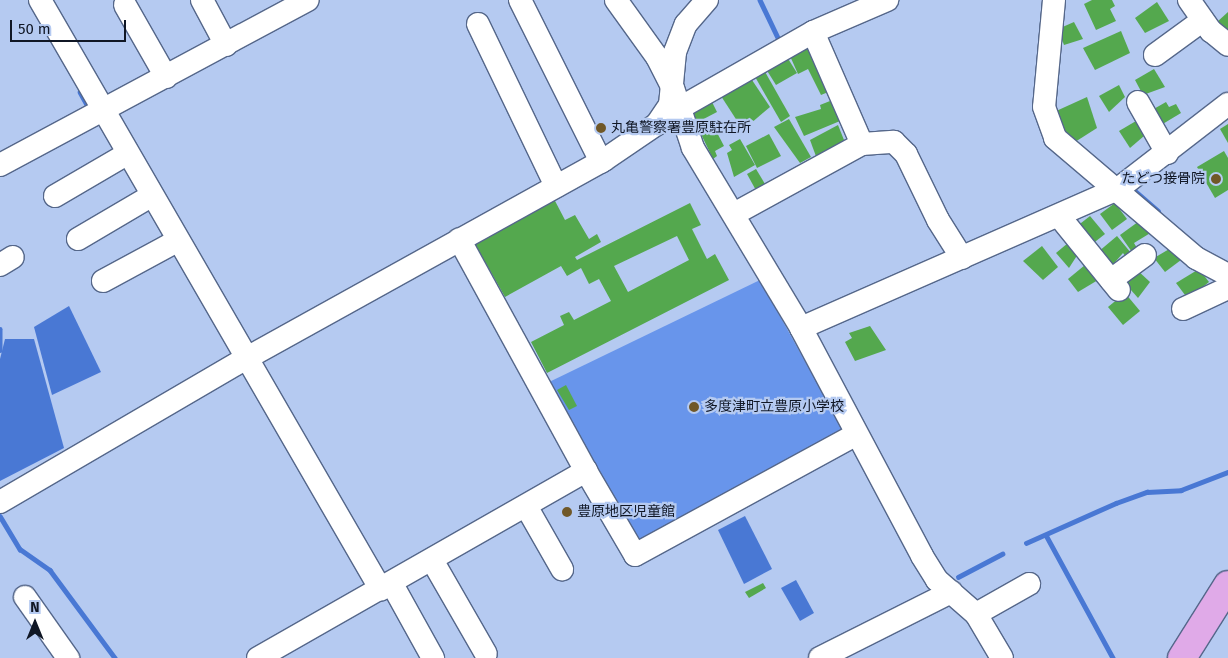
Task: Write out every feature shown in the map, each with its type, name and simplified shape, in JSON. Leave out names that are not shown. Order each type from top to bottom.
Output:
[{"type":"main road","points":[[1182,658],[1228,585]]},
{"type":"street","points":[[40,0],[245,359],[387,587],[434,658]]},
{"type":"street","points":[[202,0],[224,40]]},
{"type":"street","points":[[0,165],[101,109],[166,77],[224,40],[308,0]]},
{"type":"street","points":[[520,0],[601,162]]},
{"type":"street","points":[[616,0],[673,88],[678,109],[694,148],[801,328],[855,435],[922,556],[951,592],[976,614],[1002,658]]},
{"type":"street","points":[[0,502],[245,359],[601,162],[657,124],[670,105],[675,52],[686,24],[707,0]]},
{"type":"street","points":[[678,109],[812,32],[888,0]]},
{"type":"street","points":[[1054,0],[1044,107],[1047,125],[1077,161],[1118,189],[1208,266],[1228,275]]},
{"type":"street","points":[[1189,0],[1203,20],[1228,45]]},
{"type":"street","points":[[125,4],[166,77]]},
{"type":"street","points":[[1154,55],[1203,20]]},
{"type":"street","points":[[478,24],[556,186]]},
{"type":"street","points":[[812,32],[862,144]]},
{"type":"street","points":[[1138,102],[1167,153]]},
{"type":"street","points":[[801,328],[1118,189],[1228,104]]},
{"type":"street","points":[[734,214],[862,144],[894,142],[906,154],[962,258]]},
{"type":"street","points":[[55,196],[127,154]]},
{"type":"street","points":[[78,239],[151,196]]},
{"type":"street","points":[[1059,216],[1115,285],[1147,259],[1167,231]]},
{"type":"street","points":[[459,239],[586,471],[635,555],[855,435]]},
{"type":"street","points":[[103,281],[177,241]]},
{"type":"street","points":[[1183,309],[1228,288]]},
{"type":"street","points":[[258,658],[387,587],[586,471]]},
{"type":"street","points":[[526,506],[562,569]]},
{"type":"street","points":[[432,560],[486,654]]},
{"type":"street","points":[[976,614],[1029,584]]},
{"type":"street","points":[[820,658],[951,592]]},
{"type":"street","points":[[25,597],[68,658]]},
{"type":"shaded area","points":[[760,280],[843,430],[642,545],[545,384]]},
{"type":"shaded area","points":[[69,306],[101,372],[52,395],[34,327]]},
{"type":"shaded area","points":[[5,339],[34,339],[64,448],[0,481],[0,359]]},
{"type":"shaded area","points":[[745,516],[772,569],[744,584],[718,530]]},
{"type":"shaded area","points":[[796,580],[814,613],[800,621],[781,588]]},
{"type":"building","points":[[1092,0],[1112,0],[1115,6],[1110,9],[1116,21],[1096,30],[1084,4]]},
{"type":"building","points":[[1157,2],[1169,21],[1145,33],[1135,18]]},
{"type":"building","points":[[1228,12],[1228,33],[1217,22]]},
{"type":"building","points":[[1074,22],[1083,39],[1064,45],[1058,29]]},
{"type":"building","points":[[1121,31],[1130,53],[1095,70],[1083,48]]},
{"type":"building","points":[[812,46],[833,90],[821,95],[808,69],[798,74],[790,56]]},
{"type":"building","points":[[787,57],[797,73],[776,85],[766,69]]},
{"type":"building","points":[[1154,69],[1165,87],[1143,95],[1135,80]]},
{"type":"building","points":[[764,70],[790,116],[781,122],[754,75]]},
{"type":"building","points":[[750,77],[770,107],[743,130],[721,96]]},
{"type":"building","points":[[1119,85],[1125,97],[1109,112],[1099,96]]},
{"type":"building","points":[[1087,97],[1097,128],[1075,142],[1066,137],[1054,112]]},
{"type":"building","points":[[835,99],[840,121],[804,136],[795,117],[821,109],[820,105]]},
{"type":"building","points":[[712,102],[717,112],[694,124],[689,114]]},
{"type":"building","points":[[1166,102],[1169,107],[1176,104],[1181,113],[1161,125],[1152,110]]},
{"type":"building","points":[[789,119],[811,157],[800,163],[774,127]]},
{"type":"building","points":[[1136,121],[1144,136],[1130,148],[1119,131]]},
{"type":"building","points":[[1228,124],[1228,143],[1220,129]]},
{"type":"building","points":[[713,125],[724,146],[715,151],[717,156],[713,159],[700,132]]},
{"type":"building","points":[[838,125],[846,145],[817,159],[810,140]]},
{"type":"building","points":[[769,134],[781,156],[757,168],[746,146]]},
{"type":"building","points":[[740,139],[755,165],[734,177],[727,153],[732,150],[729,145]]},
{"type":"building","name":"たどつ接骨院","points":[[1224,151],[1228,158],[1228,190],[1215,198],[1197,167]]},
{"type":"building","points":[[756,169],[768,189],[758,194],[747,174]]},
{"type":"building","points":[[554,199],[565,220],[575,215],[589,239],[597,234],[601,242],[575,257],[577,260],[690,203],[701,225],[692,229],[707,259],[715,254],[729,280],[547,373],[531,342],[564,325],[560,316],[569,312],[574,320],[611,301],[599,279],[589,284],[581,268],[567,276],[561,266],[505,297],[475,244]],"holes":[[[677,236],[689,260],[628,292],[614,266]]]},
{"type":"building","points":[[1115,203],[1127,219],[1112,230],[1100,214]]},
{"type":"building","points":[[1090,216],[1105,234],[1091,245],[1076,227]]},
{"type":"building","points":[[1142,219],[1152,232],[1134,243],[1137,248],[1132,252],[1120,235]]},
{"type":"building","points":[[1117,236],[1131,253],[1126,257],[1123,253],[1110,268],[1098,252]]},
{"type":"building","points":[[1068,243],[1078,254],[1069,268],[1056,253]]},
{"type":"building","points":[[1042,246],[1058,267],[1043,280],[1023,261]]},
{"type":"building","points":[[1171,248],[1181,260],[1165,272],[1154,258]]},
{"type":"building","points":[[1085,265],[1098,280],[1078,292],[1068,279]]},
{"type":"building","points":[[1136,269],[1150,282],[1138,298],[1123,281]]},
{"type":"building","points":[[1199,269],[1209,282],[1188,299],[1176,283]]},
{"type":"building","points":[[1125,293],[1140,311],[1123,325],[1108,307]]},
{"type":"building","points":[[870,326],[886,350],[855,361],[845,342],[852,338],[849,333]]},
{"type":"building","points":[[566,385],[577,406],[569,410],[557,390]]},
{"type":"building","points":[[763,583],[766,588],[749,598],[745,592]]},
{"type":"waterway","points":[[760,0],[781,44]]},
{"type":"waterway","points":[[80,92],[90,110]]},
{"type":"waterway","points":[[1134,190],[1158,211]]},
{"type":"waterway","points":[[0,329],[0,350]]},
{"type":"waterway","points":[[1026,543],[1116,503],[1147,492],[1181,490],[1228,472]]},
{"type":"waterway","points":[[0,516],[20,549],[50,570],[115,658]]},
{"type":"waterway","points":[[1046,535],[1113,658]]},
{"type":"waterway","points":[[958,577],[1002,554]]},
{"type":"place","name":"丸亀警察署豊原駐在所","points":[[601,128]]},
{"type":"place","name":"たどつ接骨院","points":[[1216,179]]},
{"type":"place","name":"多度津町立豊原小学校","points":[[694,407]]},
{"type":"place","name":"豊原地区児童館","points":[[567,512]]}]
